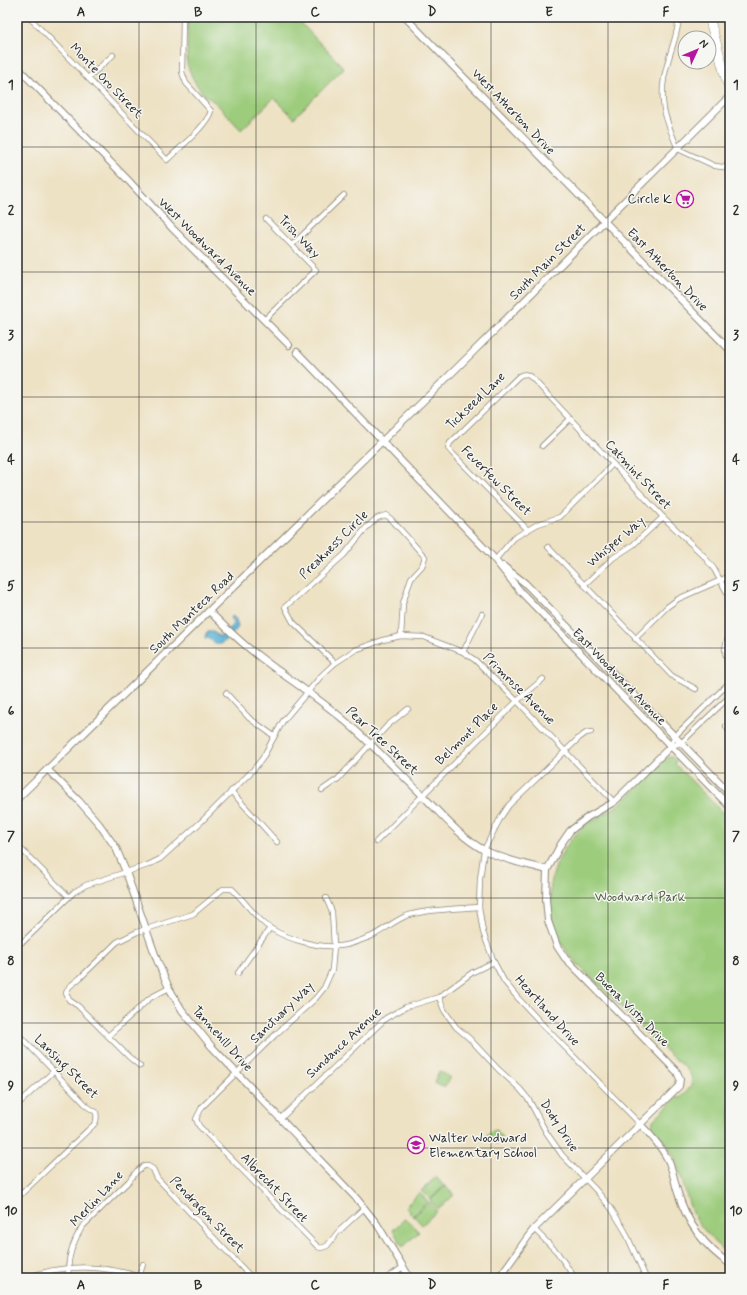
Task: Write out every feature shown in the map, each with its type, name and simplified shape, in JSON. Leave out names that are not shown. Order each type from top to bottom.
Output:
[{"type":"highway","points":[[709,17],[727,82],[730,87]]},
{"type":"street","name":"Monte Oro Street","points":[[29,17],[167,160],[204,124],[209,117],[210,112],[186,83],[182,72],[183,17]]},
{"type":"street","name":"West Atherton Drive","points":[[405,17],[604,222]]},
{"type":"street","points":[[679,17],[676,34],[666,67],[663,85],[662,105],[669,128],[678,149],[715,166],[730,168]]},
{"type":"street","points":[[88,78],[113,55]]},
{"type":"street","name":"West Woodward Avenue","points":[[17,67],[124,176],[168,224],[296,352],[382,442]]},
{"type":"street","name":"South Main Street","points":[[382,442],[730,96]]},
{"type":"street","points":[[292,245],[344,195]]},
{"type":"street","name":"Trish Way","points":[[264,320],[316,270],[266,219]]},
{"type":"street","name":"East Atherton Drive","points":[[604,222],[730,350]]},
{"type":"street","name":"Catmint Street","points":[[523,374],[527,374],[532,378],[663,517],[703,555],[721,580],[730,598]]},
{"type":"street","name":"Tickseed Lane","points":[[448,448],[450,443],[519,376],[523,374]]},
{"type":"street","points":[[542,446],[570,419]]},
{"type":"street","name":"East Woodward Avenue","points":[[382,442],[495,560],[520,591],[730,808]]},
{"type":"street","name":"South Manteca Road","points":[[17,800],[382,442]]},
{"type":"street","name":"Feverfew Street","points":[[448,448],[528,530]]},
{"type":"street","points":[[495,560],[514,538],[538,524],[560,517],[613,464]]},
{"type":"street","name":"Preakness Circle","points":[[335,663],[293,622],[285,607],[344,555],[365,529],[377,518],[386,515],[425,557],[422,566],[411,578],[403,603],[401,636]]},
{"type":"street","name":"Whisper Way","points":[[584,585],[613,558],[633,545],[663,517]]},
{"type":"street","points":[[548,548],[672,676],[696,689]]},
{"type":"street","name":"East Woodward Avenue","points":[[495,560],[525,583],[730,793]]},
{"type":"street","points":[[635,638],[667,607],[678,599],[730,576]]},
{"type":"street","name":"Pear Tree Street","points":[[209,611],[234,636],[256,654],[308,691],[371,744],[460,833],[484,850],[547,870]]},
{"type":"street","points":[[463,652],[482,614]]},
{"type":"street","points":[[730,634],[725,649],[730,667]]},
{"type":"street","name":"Primrose Avenue","points":[[18,942],[24,941],[69,897],[86,885],[148,865],[160,859],[232,792],[262,759],[283,721],[308,691],[335,663],[355,650],[383,640],[401,636],[424,637],[463,652],[475,660],[517,700],[614,802]]},
{"type":"street","name":"Belmont Place","points":[[376,842],[517,700],[543,679]]},
{"type":"street","name":"Buena Vista Drive","points":[[671,746],[674,737],[730,682]]},
{"type":"street","points":[[226,693],[249,718],[274,736]]},
{"type":"street","name":"Buena Vista Drive","points":[[498,1278],[534,1229],[678,1086],[680,1082],[677,1072],[565,958],[557,946],[552,936],[546,914],[547,870],[560,844],[570,831],[588,816],[614,802],[671,746],[680,743],[730,696]]},
{"type":"street","points":[[322,790],[338,779],[388,725],[408,709]]},
{"type":"street","points":[[726,726],[730,733]]},
{"type":"street","name":"Heartland Drive","points":[[591,732],[586,733],[509,806],[500,817],[484,850],[479,907],[483,932],[494,962],[504,981],[517,997],[544,1027],[653,1136],[667,1158],[683,1206],[694,1228],[706,1243],[720,1257],[730,1264]]},
{"type":"street","name":"Tannehill Drive","points":[[48,770],[99,824],[116,848],[169,988],[182,1010],[198,1031],[348,1189],[377,1224],[410,1278]]},
{"type":"street","points":[[232,792],[277,842]]},
{"type":"street","points":[[22,850],[69,897]]},
{"type":"street","points":[[140,1066],[78,1006],[69,1000],[66,993],[69,987],[117,942],[137,932],[193,914],[223,889],[232,889],[270,928],[304,942],[334,946],[345,945],[372,936],[399,919],[408,916],[428,912],[479,907]]},
{"type":"street","name":"Sanctuary Way","points":[[213,1140],[199,1126],[196,1119],[202,1107],[324,988],[332,970],[334,946],[332,912],[326,898]]},
{"type":"street","points":[[238,973],[270,928]]},
{"type":"street","name":"Sundance Avenue","points":[[280,1119],[386,1018],[406,1007],[439,998],[473,972],[494,962]]},
{"type":"street","points":[[108,1036],[150,998],[169,988]]},
{"type":"street","name":"Dody Drive","points":[[439,998],[444,1010],[456,1028],[470,1039],[498,1069],[520,1089],[529,1100],[546,1132],[562,1155],[585,1178],[611,1208],[619,1219],[646,1278]]},
{"type":"street","name":"Lansing Street","points":[[17,1033],[88,1106],[96,1112],[98,1118],[96,1124],[17,1198]]},
{"type":"street","points":[[17,1105],[54,1071]]},
{"type":"street","name":"Albrecht Street","points":[[213,1140],[314,1244],[321,1248],[327,1246],[338,1232],[364,1208]]},
{"type":"street","name":"Merlin Lane","points":[[69,1278],[68,1268],[73,1246],[82,1227],[137,1171],[144,1166],[148,1166]]},
{"type":"street","name":"Pendragon Street","points":[[148,1166],[153,1169],[157,1178],[252,1278]]},
{"type":"street","points":[[534,1229],[557,1252],[575,1278]]},
{"type":"street","points":[[27,1278],[68,1268],[84,1267],[104,1268],[141,1277],[143,1264]]},
{"type":"street","points":[[387,1278],[403,1267]]},
{"type":"green space","points":[[188,17],[295,17],[344,68],[294,118],[274,98],[241,130],[216,103],[203,94],[193,79],[187,64]]},
{"type":"green space","name":"Woodward Park","points":[[669,757],[673,757],[676,760],[675,764],[730,820],[730,1255],[715,1243],[699,1224],[690,1207],[678,1167],[672,1153],[665,1141],[652,1126],[653,1120],[677,1097],[680,1098],[690,1087],[692,1078],[690,1074],[659,1044],[658,1045],[573,960],[561,942],[551,914],[550,899],[554,871],[567,845],[577,833],[594,819],[621,803]]},
{"type":"green space","points":[[439,1071],[450,1077],[445,1087],[434,1082]]},
{"type":"green space","points":[[492,1130],[496,1130],[503,1137],[496,1144],[487,1135]]},
{"type":"green space","points":[[436,1177],[444,1186],[430,1200],[421,1191]]},
{"type":"green space","points":[[445,1186],[454,1195],[439,1209],[430,1201]]},
{"type":"green space","points":[[419,1193],[428,1201],[413,1216],[405,1207]]},
{"type":"green space","points":[[429,1202],[437,1211],[422,1225],[414,1216]]},
{"type":"green space","points":[[405,1218],[419,1232],[403,1247],[393,1230]]},
{"type":"water","points":[[232,616],[236,619],[238,627],[228,638],[221,643],[215,644],[205,638],[206,633],[211,631],[219,636],[222,636],[234,623],[230,618]]},
{"type":"place","name":"Circle K","points":[[685,199]]},
{"type":"place","name":"Walter Woodward Elementary School","points":[[416,1145]]}]
